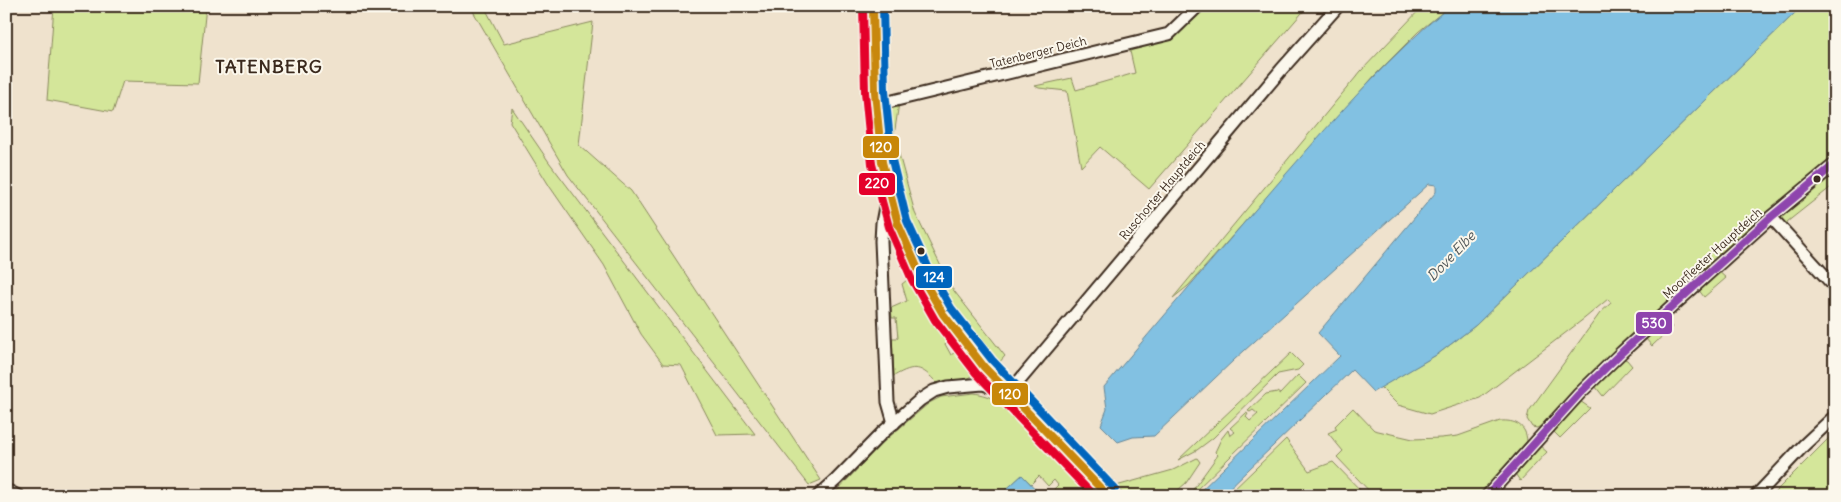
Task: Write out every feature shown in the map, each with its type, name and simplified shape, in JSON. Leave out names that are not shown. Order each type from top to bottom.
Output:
[{"type":"street","points":[[873,6],[876,105],[882,162],[898,224],[932,298],[984,367],[1108,496]]},
{"type":"street","name":"Tatenberger Deich","points":[[876,105],[1169,34],[1198,6]]},
{"type":"street","name":"Ruschorter Hauptdeich","points":[[1009,393],[1281,70],[1338,6]]},
{"type":"street","name":"Moorfleeter Hauptdeich","points":[[1486,496],[1588,384],[1771,217],[1835,164]]},
{"type":"street","points":[[888,188],[881,241],[888,402],[894,423]]},
{"type":"street","points":[[1771,217],[1835,287]]},
{"type":"street","points":[[818,496],[894,423],[920,400],[934,391],[948,387],[983,384],[1009,393]]},
{"type":"street","points":[[1756,496],[1804,445],[1835,416]]},
{"type":"street","points":[[6,490],[18,496]]},
{"type":"green space","points":[[54,6],[206,6],[198,83],[123,81],[113,112],[47,100]]},
{"type":"green space","points":[[470,6],[484,6],[504,44],[593,22],[579,145],[631,191],[821,480],[809,485],[568,175]]},
{"type":"green space","points":[[1202,6],[1308,6],[1149,189],[1100,147],[1081,167],[1067,91],[1035,86],[1072,78],[1076,90],[1135,73],[1129,47],[1168,37]]},
{"type":"green space","points":[[1423,6],[1450,6],[1418,32],[1375,75],[1188,286],[1173,298],[1361,71]]},
{"type":"green space","points":[[1802,6],[1835,6],[1835,157],[1684,287],[1611,355],[1541,426],[1537,428],[1532,427],[1527,419],[1529,411],[1600,313],[1611,303],[1608,299],[1480,398],[1430,414],[1398,405],[1380,387],[1438,354],[1476,325]]},
{"type":"green space","points":[[899,103],[894,136],[915,213],[951,287],[1005,356],[997,365],[941,297],[912,238],[893,175],[885,132],[886,115],[892,107]]},
{"type":"green space","points":[[512,108],[549,162],[755,434],[717,435],[681,365],[663,364],[641,334],[604,265],[550,187],[510,122]]},
{"type":"green space","points":[[1833,171],[1835,172],[1835,184],[1787,222],[1788,229],[1781,220],[1782,215]]},
{"type":"green space","points":[[1718,271],[1726,278],[1704,297],[1698,289]]},
{"type":"green space","points":[[911,277],[950,339],[945,344],[951,355],[958,350],[978,372],[969,378],[937,383],[922,370],[913,368],[894,376],[892,338],[898,338],[896,318],[892,318],[891,308],[907,301],[902,284]]},
{"type":"green space","points":[[1665,320],[1672,327],[1652,346],[1645,338]]},
{"type":"green space","points":[[1291,353],[1303,365],[1298,370],[1278,374],[1213,438],[1197,450],[1178,460]]},
{"type":"green space","points":[[1622,358],[1627,360],[1632,366],[1603,396],[1595,386]]},
{"type":"green space","points":[[1298,375],[1306,383],[1189,495],[1218,455],[1215,452],[1228,430],[1230,436],[1235,432],[1230,428],[1246,413],[1248,414],[1246,417],[1250,421],[1258,414],[1253,410],[1248,411],[1266,394],[1277,392],[1280,394]]},
{"type":"green space","points":[[974,393],[992,398],[1009,408],[1092,496],[1060,496],[1054,489],[1058,485],[1054,480],[1048,486],[1039,476],[1031,484],[1022,475],[999,496],[832,496],[881,444],[929,403],[941,397]]},
{"type":"green space","points":[[1580,401],[1590,408],[1560,438],[1553,431]]},
{"type":"green space","points":[[1353,408],[1374,430],[1413,439],[1458,436],[1500,421],[1510,421],[1522,427],[1527,441],[1479,496],[1374,496],[1337,457],[1343,451],[1328,433],[1337,429],[1335,426]]},
{"type":"green space","points":[[1835,433],[1835,496],[1771,496],[1830,437]]},
{"type":"green space","points":[[1286,439],[1309,471],[1333,462],[1366,496],[1227,496]]},
{"type":"green space","points":[[1539,445],[1547,452],[1520,481],[1514,472]]},
{"type":"green space","points":[[1197,458],[1200,462],[1186,483],[1171,496],[1125,496],[1116,486],[1173,470]]},
{"type":"water","name":"Dove Elbe","points":[[1450,6],[1802,6],[1476,325],[1438,354],[1373,392],[1352,370],[1221,496],[1195,496],[1340,356],[1318,333],[1436,192],[1436,185],[1429,184],[1234,360],[1154,436],[1133,437],[1118,442],[1101,425],[1107,409],[1104,387],[1286,174],[1345,108],[1406,45]]},
{"type":"water","points":[[1022,475],[1042,496],[999,496]]},
{"type":"transit line","name":"220","points":[[863,6],[865,92],[872,164],[889,227],[912,280],[935,320],[976,373],[1094,496]]},
{"type":"transit line","name":"120","points":[[873,6],[875,92],[882,162],[898,224],[921,276],[943,314],[984,367],[1108,496]]},
{"type":"transit line","name":"124","points":[[883,6],[885,91],[892,160],[907,221],[930,271],[951,308],[992,360],[1115,489]]},
{"type":"transit line","name":"530","points":[[1487,496],[1579,394],[1622,352],[1771,217],[1835,164]]},
{"type":"district","name":"TATENBERG","points":[[269,66]]}]
